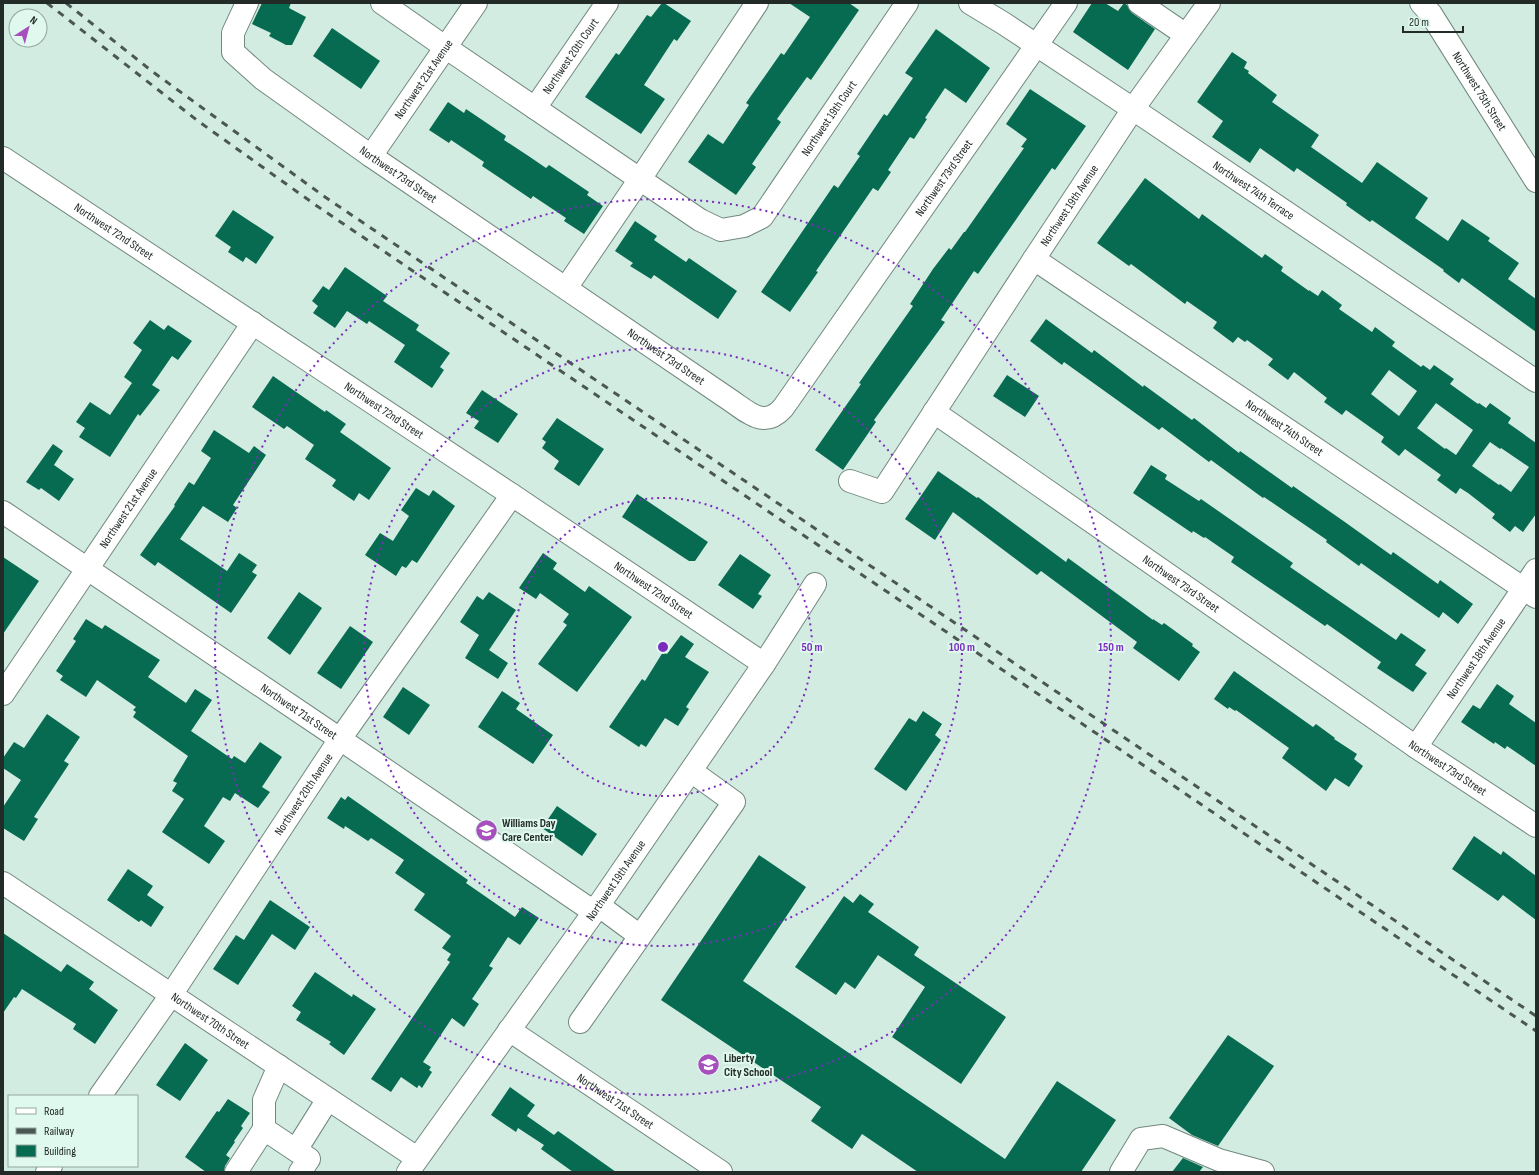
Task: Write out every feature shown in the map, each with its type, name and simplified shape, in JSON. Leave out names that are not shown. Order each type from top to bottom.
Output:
[{"type":"street","name":"Northwest 73rd Street","points":[[247,3],[233,33],[233,52],[263,79],[409,182],[752,415],[759,418],[774,417],[783,408],[1037,45]]},
{"type":"street","points":[[382,3],[445,48],[640,179]]},
{"type":"street","name":"Northwest 21st Avenue","points":[[371,156],[476,3]]},
{"type":"street","name":"Northwest 20th Court","points":[[535,108],[607,3]]},
{"type":"street","points":[[566,288],[757,3]]},
{"type":"street","name":"Northwest 19th Court","points":[[640,179],[700,220],[721,230],[744,226],[762,217],[907,3]]},
{"type":"street","name":"Northwest 74th Terrace","points":[[970,3],[1037,45],[1133,109],[1536,381]]},
{"type":"street","points":[[1037,45],[1066,3]]},
{"type":"street","points":[[1139,3],[1186,35]]},
{"type":"street","name":"Northwest 19th Avenue","points":[[934,412],[1133,109],[1209,3]]},
{"type":"street","name":"Northwest 75th Street","points":[[1421,3],[1431,14],[1536,181]]},
{"type":"street","name":"Northwest 72nd Street","points":[[4,160],[253,323],[764,664]]},
{"type":"street","name":"Northwest 74th Street","points":[[1034,259],[1529,593]]},
{"type":"street","name":"Northwest 21st Avenue","points":[[3,694],[253,323]]},
{"type":"street","name":"Northwest 73rd Street","points":[[934,412],[1416,747],[1536,826]]},
{"type":"street","points":[[850,481],[882,492],[934,412]]},
{"type":"street","name":"Northwest 20th Avenue","points":[[101,1095],[170,995],[340,739],[512,495]]},
{"type":"street","name":"Northwest 71st Street","points":[[3,512],[340,739],[596,909],[640,936]]},
{"type":"street","name":"Northwest 18th Avenue","points":[[1416,747],[1529,593],[1536,570]]},
{"type":"street","name":"Northwest 19th Avenue","points":[[413,1165],[596,909],[764,664],[815,584]]},
{"type":"street","points":[[580,1022],[734,802],[691,771]]},
{"type":"street","name":"Northwest 70th Street","points":[[3,883],[328,1099],[413,1165]]},
{"type":"street","name":"Northwest 71st Street","points":[[510,1030],[721,1172]]},
{"type":"street","points":[[236,1172],[264,1129],[264,1100],[279,1066]]},
{"type":"street","points":[[296,1150],[328,1099]]},
{"type":"street","points":[[264,1129],[309,1159],[300,1172]]},
{"type":"street","points":[[1121,1172],[1142,1139],[1163,1136],[1219,1160],[1263,1172]]},
{"type":"building","points":[[262,3],[291,3],[289,8],[306,17],[292,45],[286,45],[269,36],[271,33],[252,24]]},
{"type":"building","points":[[662,3],[691,21],[677,41],[674,39],[644,85],[665,99],[641,134],[585,97],[616,53],[619,55],[647,15],[651,17]]},
{"type":"building","points":[[789,3],[849,3],[859,10],[811,80],[807,77],[777,119],[781,122],[752,164],[756,167],[736,195],[688,162],[708,134],[723,144],[749,105],[746,103],[781,53],[784,55],[810,17]]},
{"type":"building","points":[[1092,3],[1105,3],[1118,11],[1124,3],[1132,13],[1155,29],[1128,70],[1073,32]]},
{"type":"building","points":[[332,28],[380,61],[361,89],[313,56]]},
{"type":"building","points":[[936,29],[990,68],[966,103],[945,88],[925,118],[927,119],[914,139],[910,137],[888,170],[891,172],[878,191],[873,188],[790,312],[761,292],[834,185],[838,188],[860,156],[857,154],[884,114],[887,116],[913,78],[905,73]]},
{"type":"building","points":[[1232,52],[1247,62],[1244,68],[1249,71],[1248,73],[1277,95],[1272,102],[1319,135],[1311,147],[1362,183],[1377,162],[1428,198],[1415,218],[1448,241],[1462,219],[1490,238],[1488,241],[1519,263],[1508,279],[1536,299],[1536,332],[1462,278],[1459,283],[1443,271],[1444,270],[1372,220],[1370,222],[1346,205],[1347,203],[1297,168],[1294,172],[1260,148],[1250,163],[1212,137],[1223,121],[1197,102]]},
{"type":"building","points":[[1030,89],[1086,126],[1055,170],[1052,168],[978,274],[974,271],[941,320],[945,322],[874,420],[876,422],[843,470],[815,450],[861,384],[859,383],[913,306],[910,304],[933,269],[949,248],[951,250],[965,232],[1024,148],[1021,147],[1027,139],[1006,124]]},
{"type":"building","points":[[448,102],[464,113],[466,109],[506,136],[504,140],[546,168],[549,165],[589,192],[587,195],[603,206],[584,234],[564,221],[566,218],[533,196],[531,199],[482,166],[484,162],[451,140],[449,143],[429,130]]},
{"type":"building","points":[[1145,178],[1199,219],[1202,214],[1262,258],[1265,254],[1283,267],[1281,271],[1309,291],[1318,296],[1322,290],[1342,305],[1339,309],[1372,332],[1375,327],[1395,342],[1392,346],[1421,367],[1423,365],[1430,370],[1434,365],[1454,379],[1450,384],[1478,404],[1479,403],[1486,408],[1490,403],[1511,418],[1508,423],[1536,443],[1536,514],[1523,532],[1515,526],[1510,532],[1492,518],[1495,514],[1468,493],[1460,488],[1456,494],[1437,480],[1441,475],[1405,449],[1399,456],[1381,442],[1384,437],[1346,410],[1342,415],[1324,402],[1327,398],[1294,372],[1288,380],[1268,365],[1273,359],[1247,340],[1245,342],[1238,337],[1233,343],[1213,328],[1217,322],[1187,301],[1185,304],[1131,264],[1129,266],[1097,243]],"holes":[[[1389,370],[1417,391],[1399,416],[1371,394]],[[1436,403],[1473,430],[1456,455],[1446,448],[1445,449],[1417,428]],[[1490,442],[1529,467],[1511,492],[1472,466]]]},
{"type":"building","points":[[233,210],[274,237],[256,264],[246,257],[243,262],[228,252],[231,247],[215,236]]},
{"type":"building","points":[[635,221],[657,236],[654,240],[686,262],[689,258],[737,291],[718,319],[654,275],[651,279],[630,266],[633,263],[615,251]]},
{"type":"building","points":[[345,267],[387,296],[383,301],[419,325],[416,330],[450,353],[440,367],[444,370],[432,388],[394,362],[405,345],[369,321],[367,324],[347,311],[335,328],[313,313],[318,306],[312,301],[323,286],[329,290]]},
{"type":"building","points":[[1046,319],[1092,353],[1094,350],[1143,387],[1144,385],[1192,420],[1194,418],[1239,453],[1240,451],[1292,488],[1293,486],[1391,555],[1393,552],[1438,584],[1440,580],[1473,604],[1458,624],[1443,612],[1439,618],[1361,563],[1359,566],[1326,542],[1327,540],[1264,497],[1263,498],[1211,460],[1209,462],[1162,427],[1159,430],[1064,362],[1062,365],[1030,341]]},
{"type":"building","points":[[150,320],[164,330],[168,325],[192,341],[178,360],[172,356],[152,385],[160,390],[140,416],[138,414],[110,457],[79,437],[85,428],[76,422],[90,402],[110,415],[132,383],[124,377],[142,350],[133,343]]},
{"type":"building","points":[[1007,375],[1039,396],[1025,417],[993,396]]},
{"type":"building","points":[[273,376],[325,412],[326,410],[346,424],[340,432],[391,468],[369,500],[359,493],[354,501],[332,486],[336,480],[305,459],[314,445],[287,426],[284,429],[252,407]]},
{"type":"building","points":[[482,390],[518,414],[498,443],[474,428],[479,421],[466,413]]},
{"type":"building","points":[[557,418],[604,449],[579,486],[554,469],[559,461],[542,448],[546,442],[542,439]]},
{"type":"building","points":[[214,430],[249,453],[254,446],[266,455],[233,505],[237,508],[228,522],[203,506],[180,539],[227,571],[239,553],[257,565],[252,572],[257,575],[231,613],[158,562],[155,566],[140,555],[175,506],[174,505],[189,482],[194,485],[211,458],[201,451]]},
{"type":"building","points":[[53,444],[63,451],[54,465],[74,479],[59,501],[41,488],[39,490],[26,482]]},
{"type":"building","points":[[1151,465],[1167,475],[1165,479],[1199,501],[1201,499],[1293,563],[1290,567],[1396,640],[1401,633],[1426,650],[1415,665],[1427,673],[1413,692],[1377,668],[1381,662],[1327,624],[1325,626],[1231,562],[1234,557],[1205,537],[1204,538],[1193,531],[1192,533],[1133,493]]},
{"type":"building","points":[[938,471],[977,498],[978,497],[1066,562],[1068,558],[1153,620],[1162,625],[1164,623],[1193,644],[1192,646],[1200,652],[1179,681],[1133,648],[1137,642],[1041,571],[1037,575],[953,512],[935,540],[905,519]]},
{"type":"building","points":[[416,488],[429,496],[433,490],[455,506],[417,563],[412,560],[406,568],[402,566],[396,576],[365,555],[380,533],[393,541],[409,516],[401,510]]},
{"type":"building","points":[[637,494],[708,542],[695,561],[689,561],[622,517]]},
{"type":"building","points":[[543,553],[557,563],[553,569],[585,592],[589,586],[632,617],[577,692],[538,664],[567,625],[563,622],[569,614],[540,593],[536,599],[519,588]]},
{"type":"building","points":[[740,554],[771,575],[758,594],[762,596],[753,609],[718,585]]},
{"type":"building","points":[[3,557],[39,581],[3,634]]},
{"type":"building","points":[[299,592],[322,608],[290,655],[267,638]]},
{"type":"building","points":[[489,592],[516,610],[489,650],[508,663],[498,679],[465,658],[479,635],[460,622],[477,596],[483,600]]},
{"type":"building","points":[[86,619],[102,629],[105,625],[160,660],[148,677],[186,703],[195,689],[212,700],[191,731],[232,759],[234,756],[245,763],[260,742],[282,757],[262,787],[270,792],[258,808],[235,793],[230,801],[223,797],[204,826],[225,841],[209,864],[162,832],[184,799],[172,791],[177,783],[173,781],[188,756],[133,717],[136,712],[133,710],[136,707],[97,680],[86,697],[60,680],[63,676],[56,671],[76,641],[73,639]]},
{"type":"building","points":[[350,626],[373,642],[341,689],[317,673]]},
{"type":"building","points":[[681,635],[694,644],[685,657],[709,672],[686,707],[689,709],[678,726],[665,718],[646,747],[641,744],[639,747],[609,727],[642,679],[645,681],[663,652],[667,654]]},
{"type":"building","points":[[1234,671],[1313,727],[1316,724],[1335,738],[1334,739],[1357,754],[1354,759],[1363,766],[1349,787],[1335,778],[1326,791],[1282,758],[1289,748],[1236,710],[1235,711],[1229,707],[1228,709],[1214,699]]},
{"type":"building","points":[[1497,684],[1514,696],[1509,704],[1536,723],[1536,766],[1507,746],[1505,749],[1495,742],[1494,744],[1461,722],[1473,705],[1480,709]]},
{"type":"building","points":[[403,687],[430,705],[409,735],[383,717]]},
{"type":"building","points":[[502,691],[520,703],[516,709],[553,735],[533,764],[478,727]]},
{"type":"building","points":[[923,711],[942,724],[935,735],[941,740],[906,791],[874,769],[909,718],[916,722]]},
{"type":"building","points":[[47,714],[80,737],[64,761],[69,764],[34,817],[38,819],[24,841],[3,828],[3,807],[21,780],[3,768],[3,758],[14,742],[24,748]]},
{"type":"building","points":[[348,796],[468,880],[466,883],[515,917],[522,907],[539,918],[520,945],[508,937],[489,966],[493,968],[472,999],[479,1004],[464,1027],[452,1018],[423,1062],[431,1067],[429,1070],[432,1072],[422,1088],[419,1085],[417,1088],[401,1077],[391,1092],[371,1079],[450,962],[447,960],[451,954],[442,948],[451,936],[414,910],[425,894],[395,873],[404,860],[371,838],[368,841],[345,826],[344,829],[327,818],[341,797],[345,800]]},
{"type":"building","points":[[557,806],[597,834],[582,856],[542,828]]},
{"type":"building","points":[[1474,836],[1501,855],[1503,851],[1536,876],[1536,920],[1503,895],[1498,901],[1452,869]]},
{"type":"building","points":[[759,855],[806,887],[743,981],[1005,1159],[1057,1081],[1116,1120],[1081,1172],[918,1172],[862,1134],[852,1149],[811,1121],[821,1107],[661,1000]]},
{"type":"building","points":[[128,869],[153,886],[147,895],[164,907],[151,927],[141,920],[139,922],[107,900]]},
{"type":"building","points":[[860,894],[874,904],[868,912],[919,947],[914,955],[1006,1017],[961,1084],[892,1037],[925,987],[878,955],[855,989],[845,982],[836,995],[795,967],[844,896],[853,903]]},
{"type":"building","points":[[270,900],[310,927],[295,950],[272,934],[238,985],[213,969],[236,935],[244,940]]},
{"type":"building","points":[[3,933],[61,972],[67,964],[94,982],[89,989],[118,1010],[95,1044],[73,1029],[76,1024],[22,989],[16,998],[14,997],[3,1013]]},
{"type":"building","points":[[315,972],[352,997],[353,994],[376,1009],[344,1055],[329,1044],[331,1042],[296,1020],[301,1012],[292,1006]]},
{"type":"building","points":[[1228,1035],[1274,1066],[1218,1146],[1192,1135],[1169,1118]]},
{"type":"building","points":[[185,1043],[208,1060],[180,1101],[156,1085]]},
{"type":"building","points":[[510,1087],[535,1105],[527,1116],[554,1135],[558,1131],[616,1172],[573,1172],[541,1149],[544,1145],[518,1128],[516,1132],[491,1115]]},
{"type":"building","points":[[228,1099],[250,1113],[241,1126],[243,1128],[234,1141],[235,1142],[226,1155],[230,1158],[225,1166],[224,1172],[206,1172],[185,1157],[217,1111],[219,1112]]},
{"type":"building","points":[[1183,1158],[1203,1167],[1199,1172],[1172,1172]]},
{"type":"railway","points":[[47,3],[198,121],[317,206],[1536,1031]]},
{"type":"railway","points":[[66,3],[153,72],[325,197],[1536,1016]]},
{"type":"place","name":"Williams Day Care Center","points":[[486,830]]},
{"type":"place","name":"Liberty City School","points":[[708,1065]]}]
